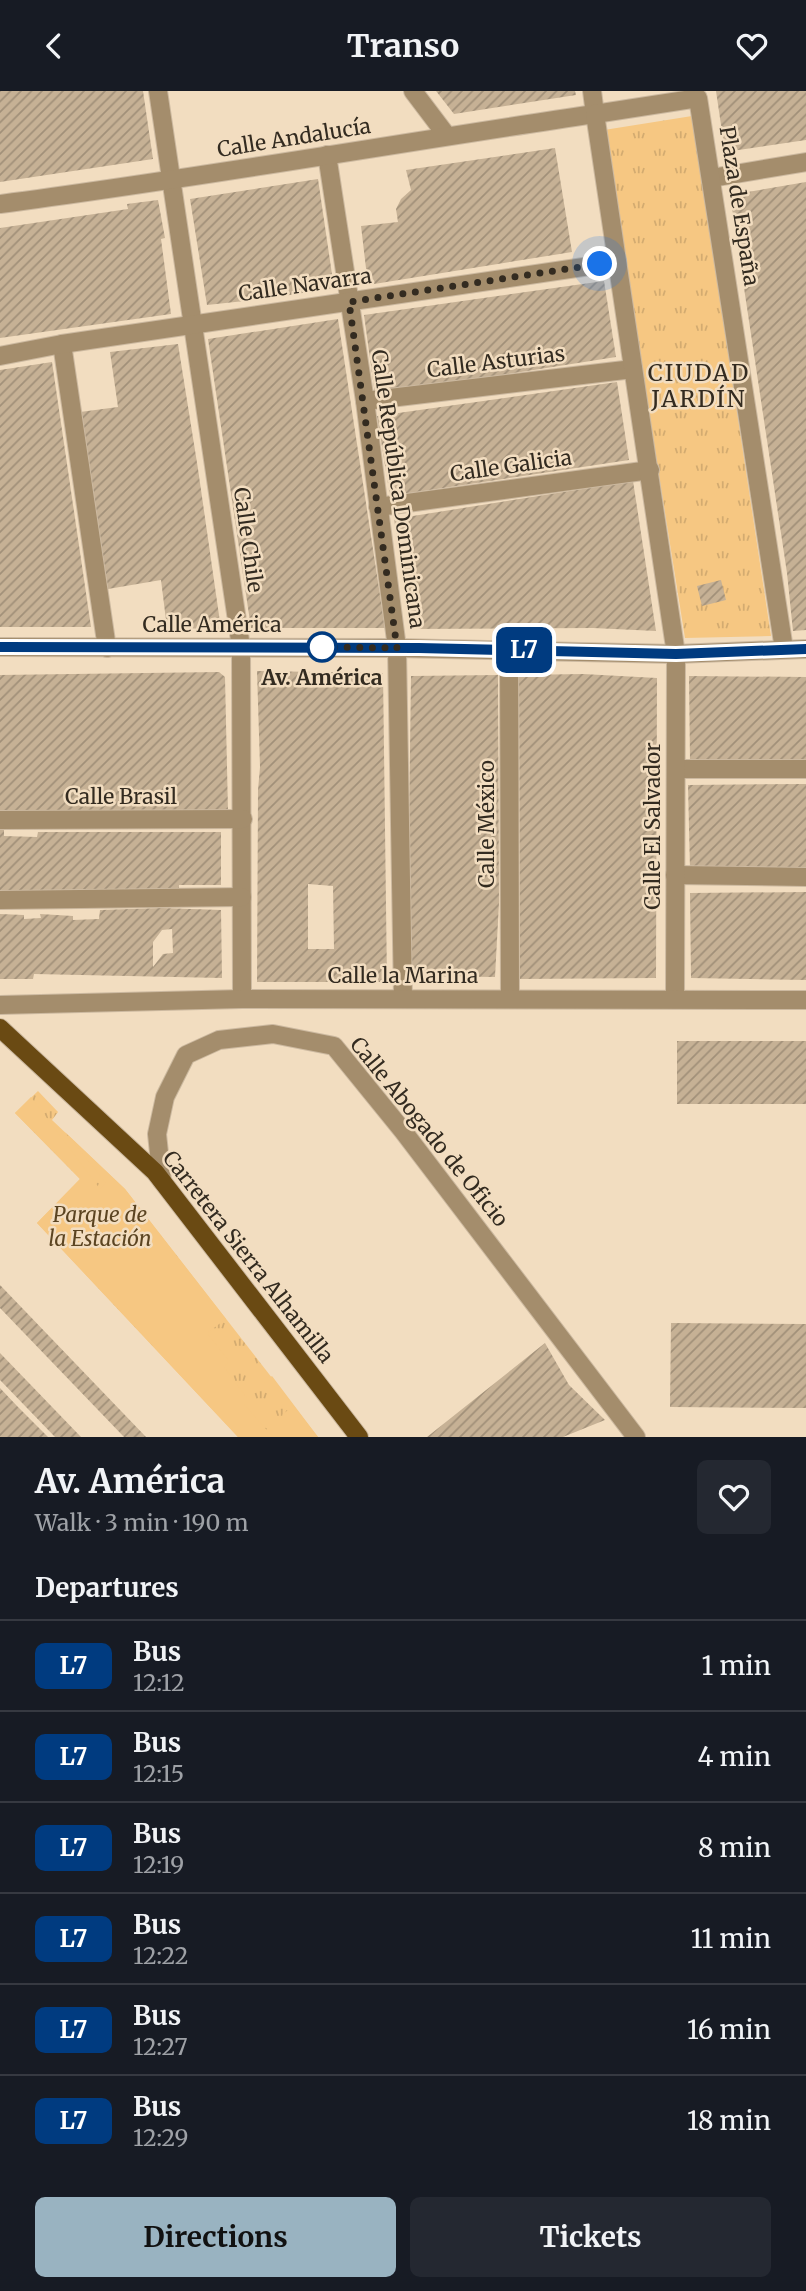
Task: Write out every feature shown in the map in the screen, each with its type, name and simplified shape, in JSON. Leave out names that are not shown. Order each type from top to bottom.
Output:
[{"type":"main road","name":"Carretera Sierra Alhamilla","points":[[0,1028],[162,1181],[359,1437]]},
{"type":"street","name":"Calle Chile","points":[[158,91],[241,647],[242,999]]},
{"type":"street","points":[[413,91],[447,136]]},
{"type":"street","points":[[592,91],[676,654],[806,649]]},
{"type":"street","name":"Plaza de España","points":[[595,114],[698,95],[784,649]]},
{"type":"street","name":"Calle Andalucía","points":[[0,204],[170,181],[595,114]]},
{"type":"street","name":"Calle República Dominicana","points":[[327,155],[365,401],[397,648],[403,999]]},
{"type":"street","points":[[711,178],[806,162]]},
{"type":"street","name":"Calle Navarra","points":[[0,356],[62,344],[617,262]]},
{"type":"street","points":[[62,344],[107,648]]},
{"type":"street","name":"Calle Asturias","points":[[365,401],[634,369]]},
{"type":"street","name":"Calle Galicia","points":[[378,507],[650,470]]},
{"type":"street","name":"Calle América","points":[[0,647],[509,649],[676,654]]},
{"type":"street","name":"Calle México","points":[[509,649],[510,998]]},
{"type":"street","name":"Calle El Salvador","points":[[675,998],[676,654]]},
{"type":"street","points":[[676,769],[806,769]]},
{"type":"street","name":"Calle Brasil","points":[[0,820],[243,819]]},
{"type":"street","points":[[675,875],[806,877]]},
{"type":"street","points":[[0,900],[242,897]]},
{"type":"street","name":"Calle la Marina","points":[[0,1005],[242,999],[806,1000]]},
{"type":"street","name":"Calle Abogado de Oficio","points":[[162,1181],[157,1134],[165,1097],[186,1055],[219,1040],[273,1034],[334,1046],[636,1437]]},
{"type":"green space","points":[[692,116],[771,636],[685,638],[604,130]]},
{"type":"green space","name":"Parque de la Estación","points":[[38,1091],[58,1112],[52,1120],[125,1189],[318,1437],[238,1437],[37,1223],[80,1179],[15,1113]]},
{"type":"green space","name":"Parque de la Estación","points":[[31,1097],[100,1189],[106,1183],[65,1132],[125,1189],[226,1319],[207,1333],[229,1361],[224,1367],[247,1398],[244,1404],[273,1437],[238,1437],[37,1223],[80,1179],[15,1113]]},
{"type":"green space","points":[[272,1376],[318,1437],[300,1437],[282,1415],[288,1410],[264,1382]]},
{"type":"building","points":[[0,91],[143,91],[153,159],[0,182]]},
{"type":"building","points":[[436,91],[575,91],[576,95],[454,114]]},
{"type":"building","points":[[716,91],[806,91],[806,140],[725,152]]},
{"type":"building","points":[[555,148],[572,252],[368,285],[361,226],[398,222],[396,209],[401,199],[411,190],[406,170]]},
{"type":"building","points":[[318,179],[334,288],[207,305],[190,199]]},
{"type":"building","points":[[806,182],[806,630],[793,631],[787,573],[730,195]]},
{"type":"building","points":[[158,200],[165,238],[161,239],[171,314],[0,338],[0,228],[128,209],[127,204]]},
{"type":"building","points":[[604,281],[616,357],[375,395],[364,315]]},
{"type":"building","points":[[338,319],[385,628],[251,628],[208,339]]},
{"type":"building","points":[[178,344],[221,629],[167,628],[161,580],[108,589],[80,412],[118,407],[110,352]]},
{"type":"building","points":[[52,362],[91,627],[0,627],[0,370]]},
{"type":"building","points":[[617,382],[629,460],[390,496],[377,416]]},
{"type":"building","points":[[633,481],[656,631],[593,628],[410,629],[394,519]]},
{"type":"building","points":[[721,580],[726,600],[702,606],[697,586]]},
{"type":"building","points":[[257,671],[383,673],[387,982],[257,982],[260,767]],"holes":[[[308,884],[333,886],[334,949],[308,949]]]},
{"type":"building","points":[[219,672],[225,677],[228,812],[0,811],[0,675]]},
{"type":"building","points":[[583,674],[657,678],[656,978],[520,979],[519,675]]},
{"type":"building","points":[[498,675],[499,903],[495,977],[412,976],[409,825],[411,676]]},
{"type":"building","points":[[689,676],[806,677],[806,762],[690,762]]},
{"type":"building","points":[[806,784],[806,870],[690,870],[688,785]]},
{"type":"building","points":[[0,830],[4,830],[4,836],[37,837],[38,832],[221,832],[221,885],[179,885],[179,895],[0,894]]},
{"type":"building","points":[[806,892],[806,980],[691,978],[690,893]]},
{"type":"building","points":[[100,910],[221,910],[222,978],[34,974],[33,979],[0,979],[0,914],[24,915],[24,919],[41,918],[40,914],[73,916],[73,920],[99,919]],"holes":[[[172,929],[173,953],[163,954],[153,967],[153,942],[162,930]]]},
{"type":"building","points":[[677,1041],[806,1041],[806,1104],[677,1104]]},
{"type":"building","points":[[0,1285],[146,1437],[124,1437],[0,1308]]},
{"type":"building","points":[[671,1323],[806,1324],[806,1408],[670,1407]]},
{"type":"building","points":[[545,1343],[569,1385],[605,1420],[563,1437],[427,1437]]},
{"type":"building","points":[[0,1353],[81,1437],[55,1437],[0,1380]]},
{"type":"building","points":[[0,1388],[17,1406],[48,1437],[0,1437]]},
{"type":"bus line","name":"L7","points":[[0,647],[419,648],[676,654],[806,649]]},
{"type":"place","name":"Av. América","points":[[322,647]]},
{"type":"district","name":"CIUDAD JARDÍN","points":[[699,386]]},
{"type":"route","points":[[322,647],[397,648],[365,401],[349,302],[600,264]]}]
